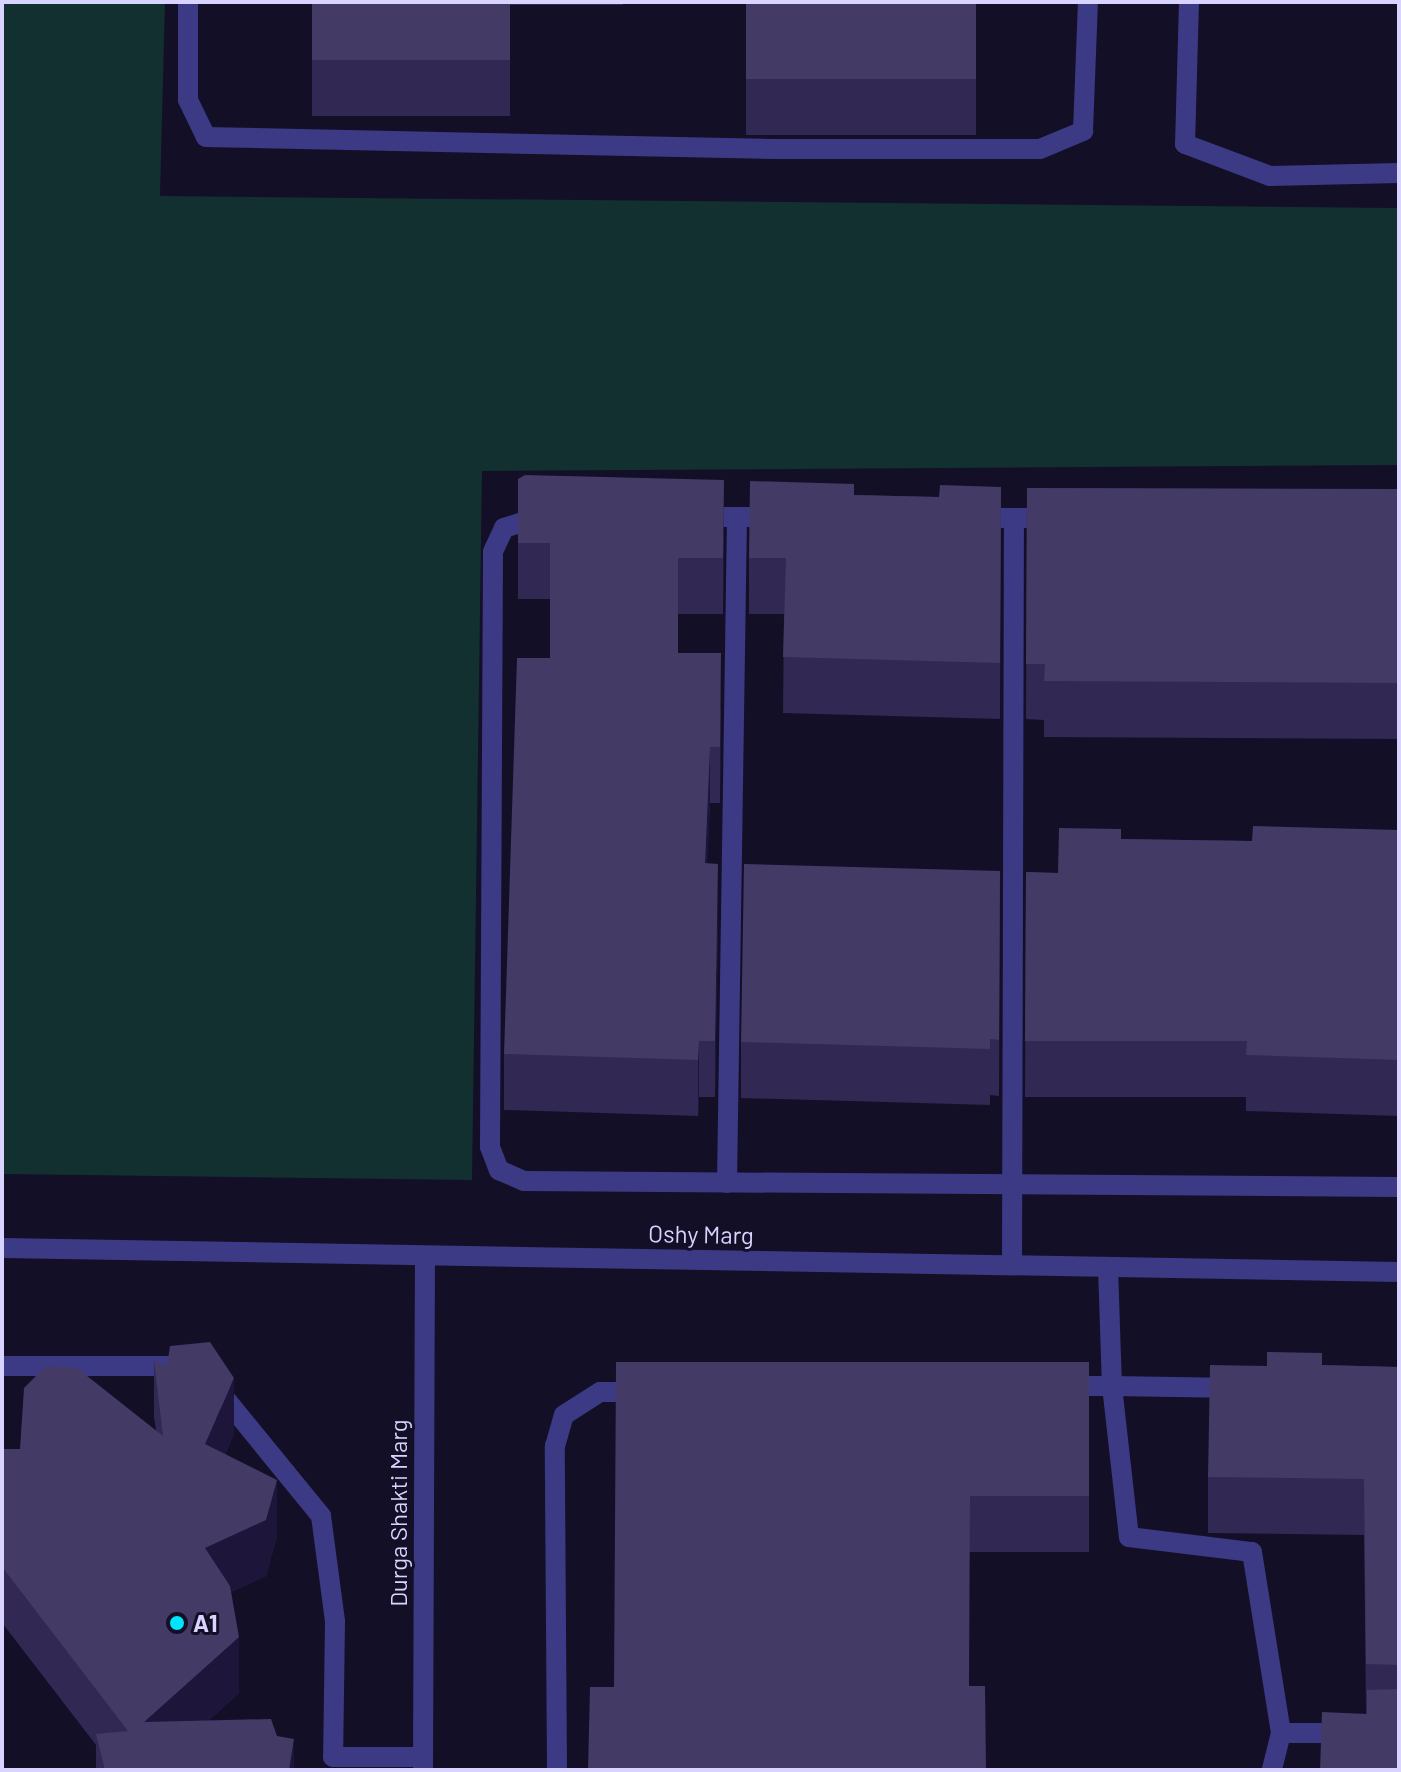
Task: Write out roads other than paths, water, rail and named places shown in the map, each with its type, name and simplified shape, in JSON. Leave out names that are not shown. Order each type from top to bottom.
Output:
[{"type":"street","points":[[188,2],[188,100],[206,137],[775,149],[1040,149],[1083,131],[1088,2]]},
{"type":"street","points":[[1189,2],[1185,144],[1270,176],[1399,173]]},
{"type":"street","points":[[570,516],[525,516],[504,528],[493,552],[490,1147],[499,1170],[524,1181],[1399,1187]]},
{"type":"street","points":[[676,517],[798,517]]},
{"type":"street","points":[[727,1183],[737,517]]},
{"type":"street","points":[[952,518],[1076,518]]},
{"type":"street","points":[[1012,1265],[1014,518]]},
{"type":"street","name":"Oshy Marg","points":[[2,1248],[1399,1272]]},
{"type":"street","name":"Durga Shakti Marg","points":[[423,1763],[425,1256]]},
{"type":"street","points":[[1108,1267],[1112,1386],[1129,1537],[1252,1552],[1281,1733],[1272,1770]]},
{"type":"street","points":[[2,1366],[184,1366],[219,1388],[271,1448],[321,1516],[335,1621],[333,1763],[423,1763]]},
{"type":"street","points":[[1035,1387],[1256,1389]]},
{"type":"street","points":[[557,1770],[555,1446],[564,1415],[600,1392],[662,1391]]},
{"type":"street","points":[[1281,1733],[1399,1733]]},
{"type":"place","name":"A1","points":[[177,1623]]}]
